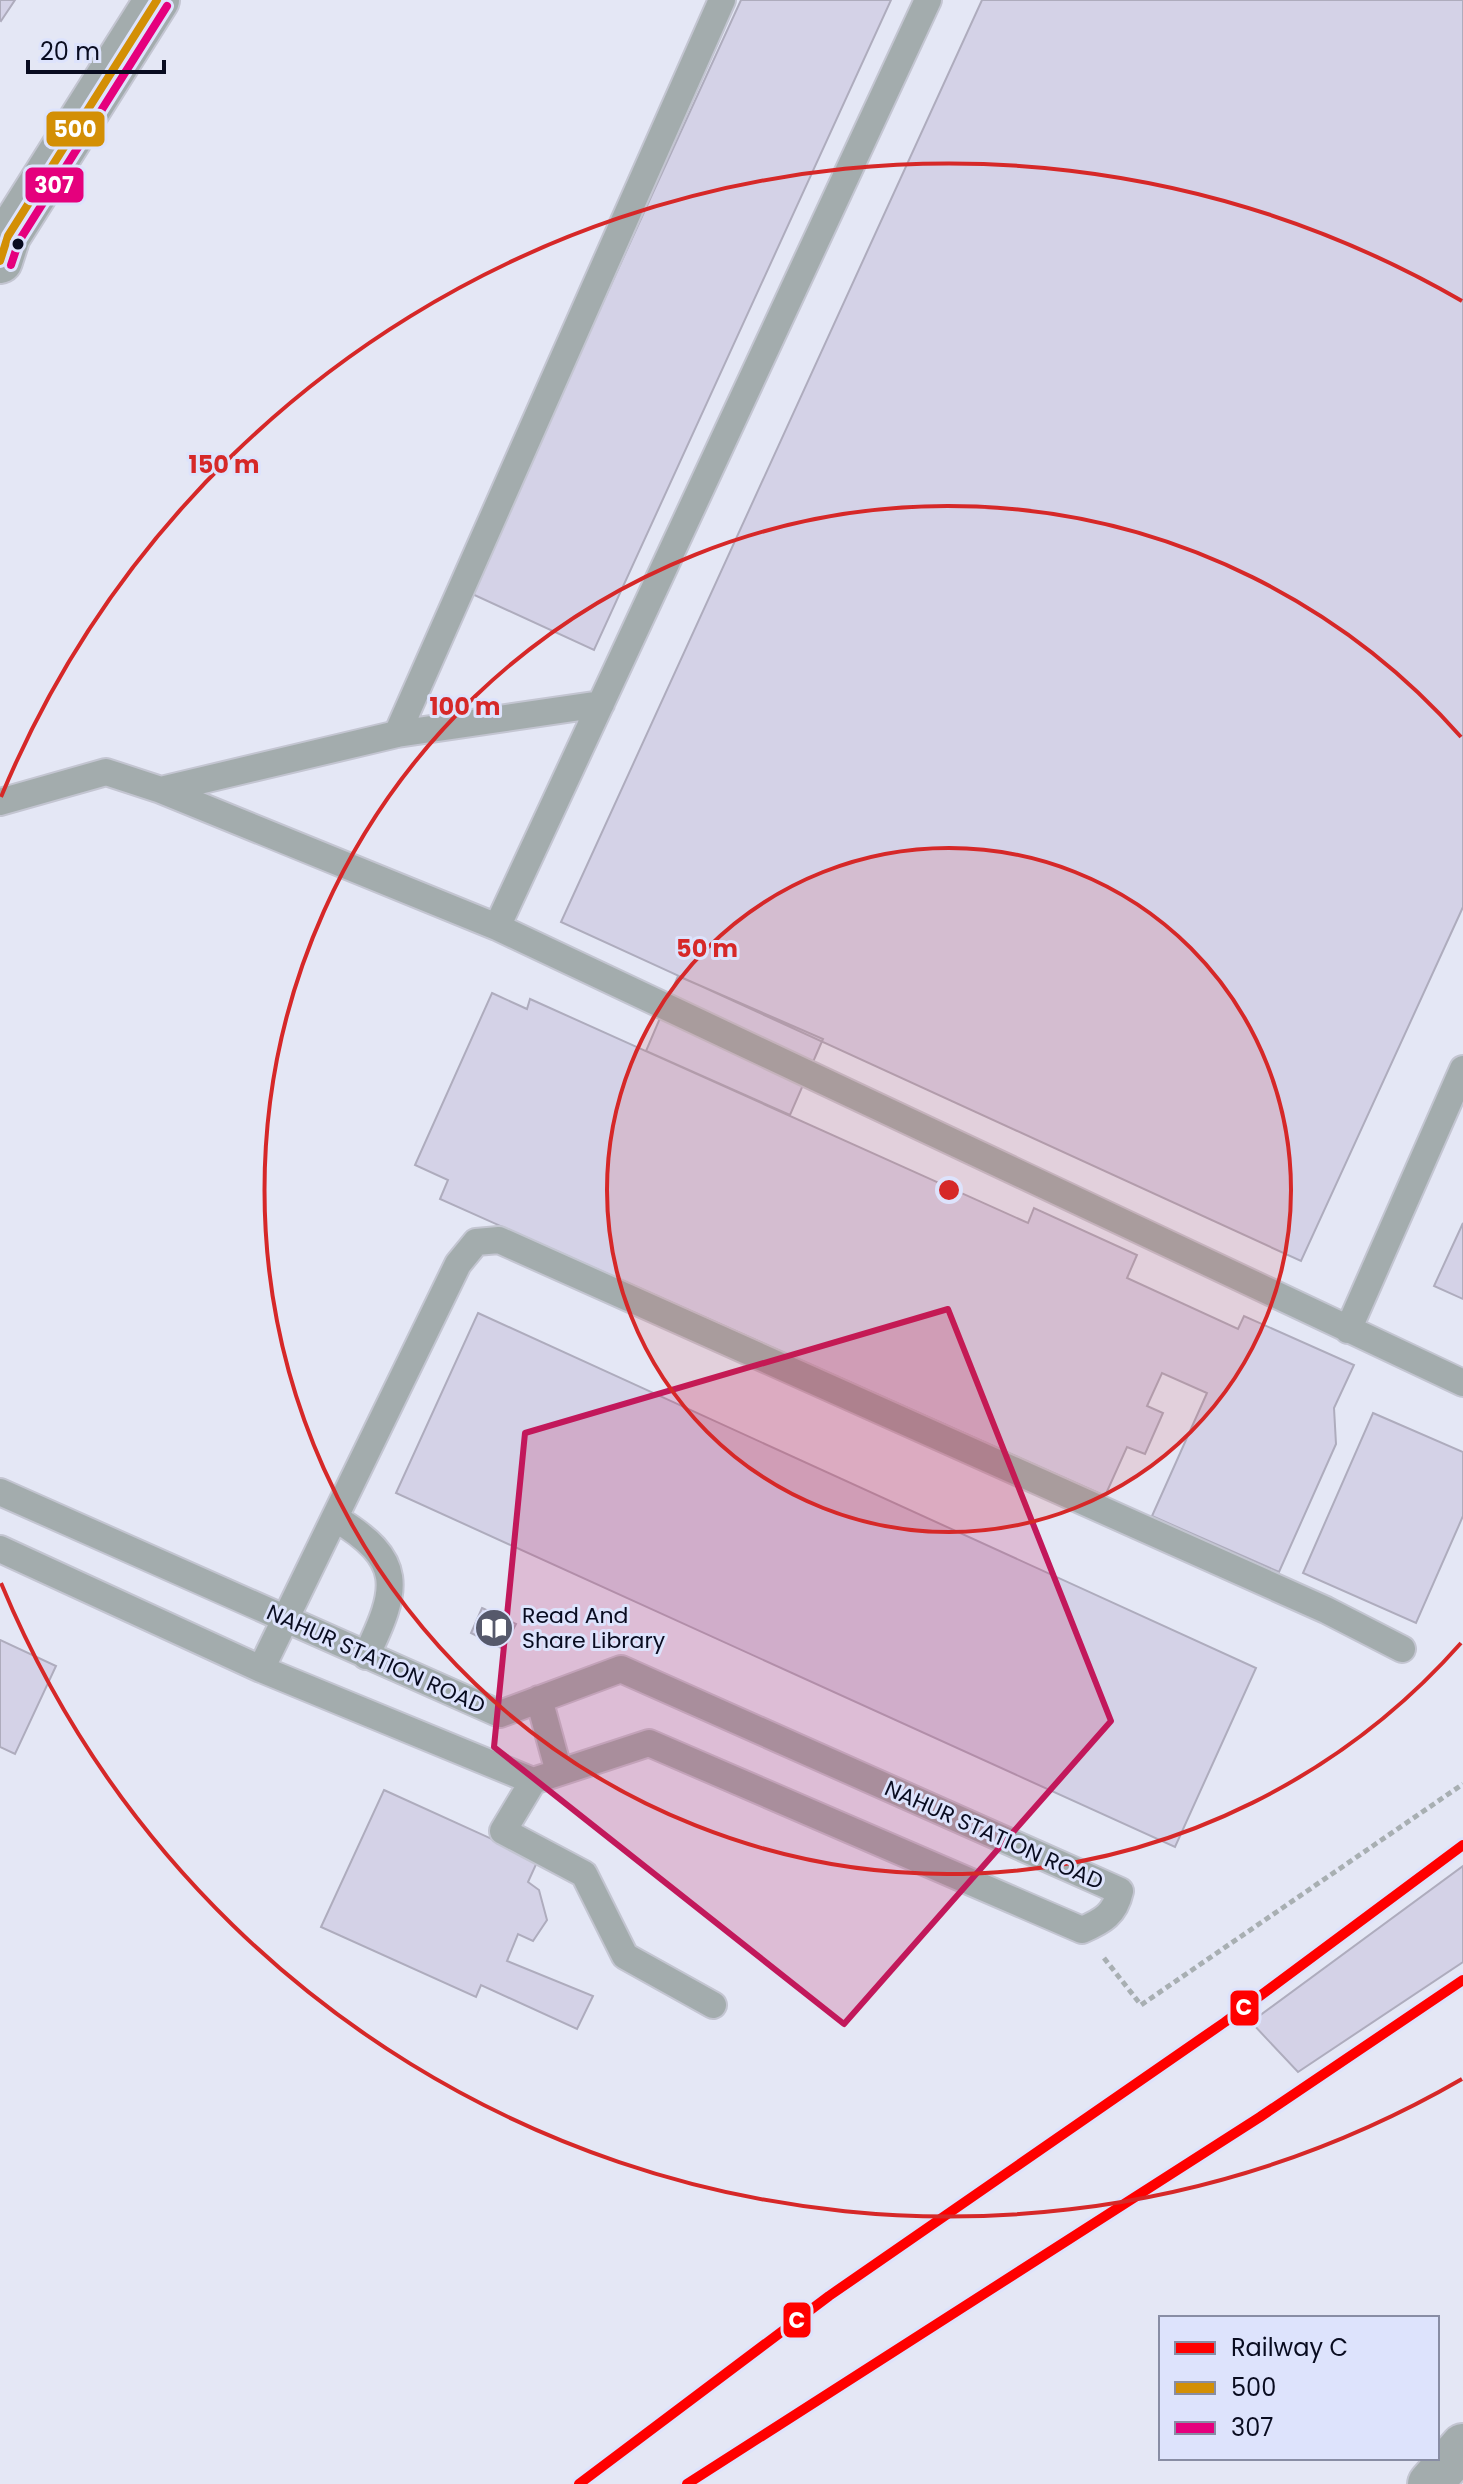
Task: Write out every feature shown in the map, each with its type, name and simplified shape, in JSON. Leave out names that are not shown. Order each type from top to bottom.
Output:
[{"type":"street","points":[[0,261],[8,236],[157,0]]},
{"type":"street","points":[[1430,2484],[1463,2446]]},
{"type":"lane","points":[[397,734],[722,0]]},
{"type":"lane","points":[[497,927],[928,0]]},
{"type":"lane","points":[[161,790],[397,734],[601,704]]},
{"type":"lane","points":[[0,802],[106,772],[161,790],[497,927],[1463,1383]]},
{"type":"lane","points":[[1348,1330],[1463,1069]]},
{"type":"lane","points":[[261,1669],[458,1264],[476,1242],[499,1240],[1326,1610],[1402,1649]]},
{"type":"lane","name":"NAHUR STATION ROAD","points":[[0,1492],[500,1714],[621,1669],[1120,1891],[1117,1907],[1104,1921],[1082,1930]]},
{"type":"lane","points":[[335,1518],[360,1533],[384,1556],[391,1590],[385,1617],[366,1656]]},
{"type":"lane","points":[[0,1549],[261,1669],[533,1781]]},
{"type":"lane","points":[[539,1699],[559,1772]]},
{"type":"lane","points":[[713,2005],[625,1956],[584,1874],[503,1831],[533,1781],[649,1743],[1082,1930]]},
{"type":"path","points":[[1082,1930],[1141,2005],[1463,1784]]},
{"type":"highlighted area","points":[[948,1309],[1111,1721],[844,2024],[494,1747],[525,1433]]},
{"type":"building","points":[[0,0],[15,0],[1,21],[0,20]]},
{"type":"building","points":[[741,0],[891,0],[594,650],[470,593]]},
{"type":"building","points":[[982,0],[1463,0],[1463,907],[1301,1261],[561,922]]},
{"type":"building","points":[[678,976],[823,1039],[790,1115],[646,1051]]},
{"type":"building","points":[[492,993],[527,1009],[530,999],[1028,1223],[1034,1208],[1137,1255],[1127,1278],[1238,1329],[1244,1316],[1354,1365],[1334,1408],[1336,1444],[1279,1572],[1152,1516],[1207,1393],[1162,1373],[1147,1406],[1163,1413],[1145,1454],[1127,1447],[1105,1496],[440,1199],[448,1180],[415,1165]]},
{"type":"building","points":[[1463,1223],[1463,1299],[1434,1286]]},
{"type":"building","points":[[478,1313],[1256,1668],[1175,1847],[396,1493]]},
{"type":"building","points":[[1373,1413],[1463,1452],[1463,1516],[1416,1623],[1303,1573]]},
{"type":"building","name":"Read And Share Library","points":[[482,1608],[516,1624],[503,1649],[471,1633]]},
{"type":"building","points":[[0,1640],[56,1666],[15,1754],[0,1747]]},
{"type":"building","points":[[384,1790],[538,1860],[528,1882],[539,1890],[547,1920],[533,1941],[518,1934],[507,1961],[593,1996],[577,2029],[481,1985],[476,1997],[321,1927]]},
{"type":"building","points":[[1463,1866],[1463,1962],[1298,2072],[1251,2022]]},
{"type":"rail line","name":"C","points":[[579,2484],[829,2296],[1225,2022],[1463,1845]]},
{"type":"rail line","name":"C","points":[[687,2484],[1260,2117],[1463,1980]]},
{"type":"transit line","name":"500","points":[[0,261],[8,236],[157,0]]},
{"type":"transit line","name":"307","points":[[11,265],[19,241],[167,6]]},
{"type":"place","name":"Read And Share Library","points":[[494,1628]]}]
